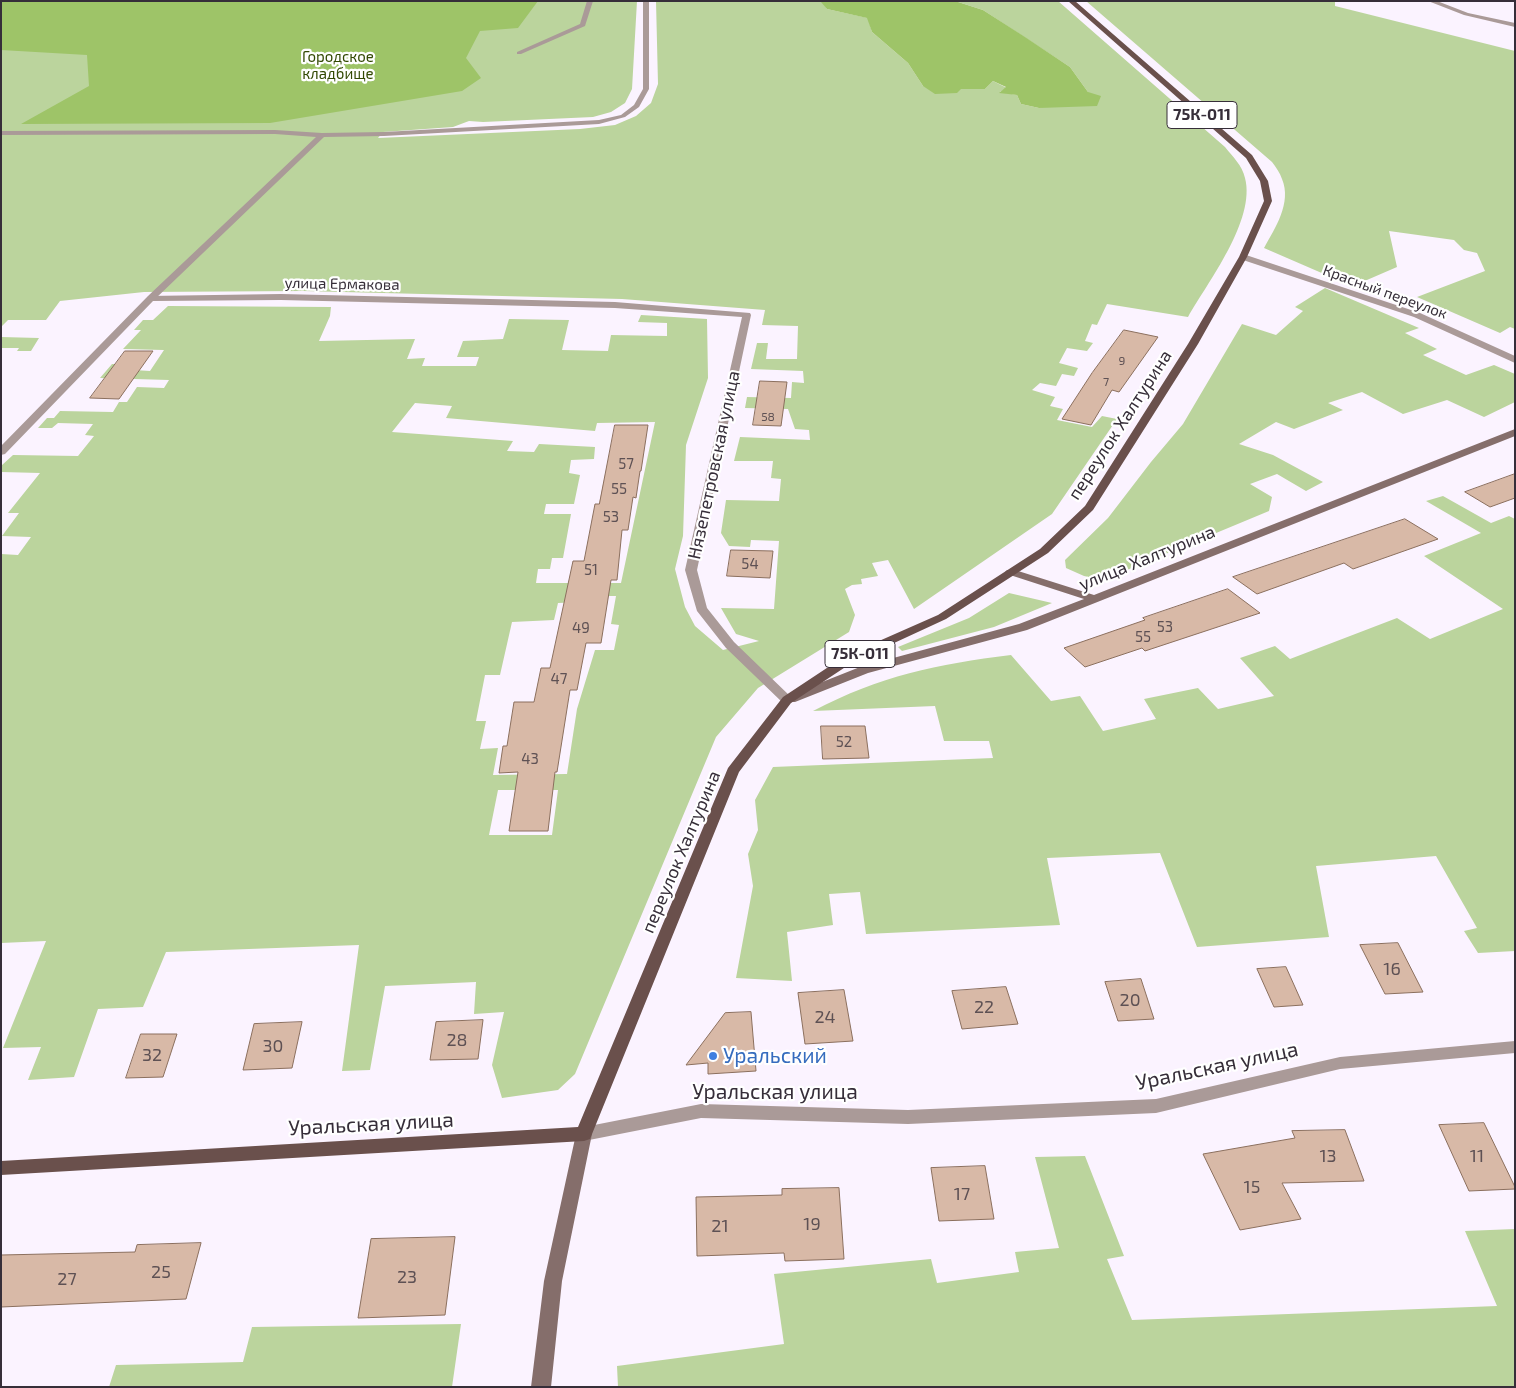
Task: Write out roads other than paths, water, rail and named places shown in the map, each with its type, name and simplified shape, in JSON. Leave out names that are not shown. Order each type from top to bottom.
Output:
[{"type":"main road","name":"75К-011","points":[[1071,1],[1249,156],[1264,181],[1268,201],[1243,257]]},
{"type":"main road","name":"переулок Халтурина","points":[[584,1134],[733,771],[787,700],[849,659],[942,617],[1044,550],[1089,508],[1193,344],[1243,257]]},
{"type":"main road","name":"Уральская улица","points":[[1,1168],[584,1134]]},
{"type":"street","points":[[519,53],[583,25],[590,1]]},
{"type":"street","points":[[1,133],[275,132],[322,135],[384,134],[599,122],[623,116],[637,106],[646,89],[646,1]]},
{"type":"street","points":[[1431,1],[1473,16],[1515,25]]},
{"type":"street","points":[[1,452],[151,298],[322,135]]},
{"type":"street","name":"Красный переулок","points":[[1243,257],[1417,315],[1515,360]]},
{"type":"street","name":"улица Ермакова","points":[[151,298],[281,296],[615,305],[747,316]]},
{"type":"street","name":"Нязепетровская улица","points":[[747,316],[691,570],[701,609],[730,645],[787,700]]},
{"type":"street","name":"улица Халтурина","points":[[787,700],[864,670],[1024,627],[1515,432]]},
{"type":"street","points":[[1011,572],[1093,598]]},
{"type":"street","name":"Уральская улица","points":[[584,1134],[701,1111],[908,1116],[1156,1106],[1340,1064],[1515,1047]]},
{"type":"street","points":[[541,1387],[553,1281],[584,1134]]},
{"type":"place","name":"Уральский","points":[[713,1056]]},
{"type":"park label","name":"Городское кладбище","points":[[338,66]]}]
